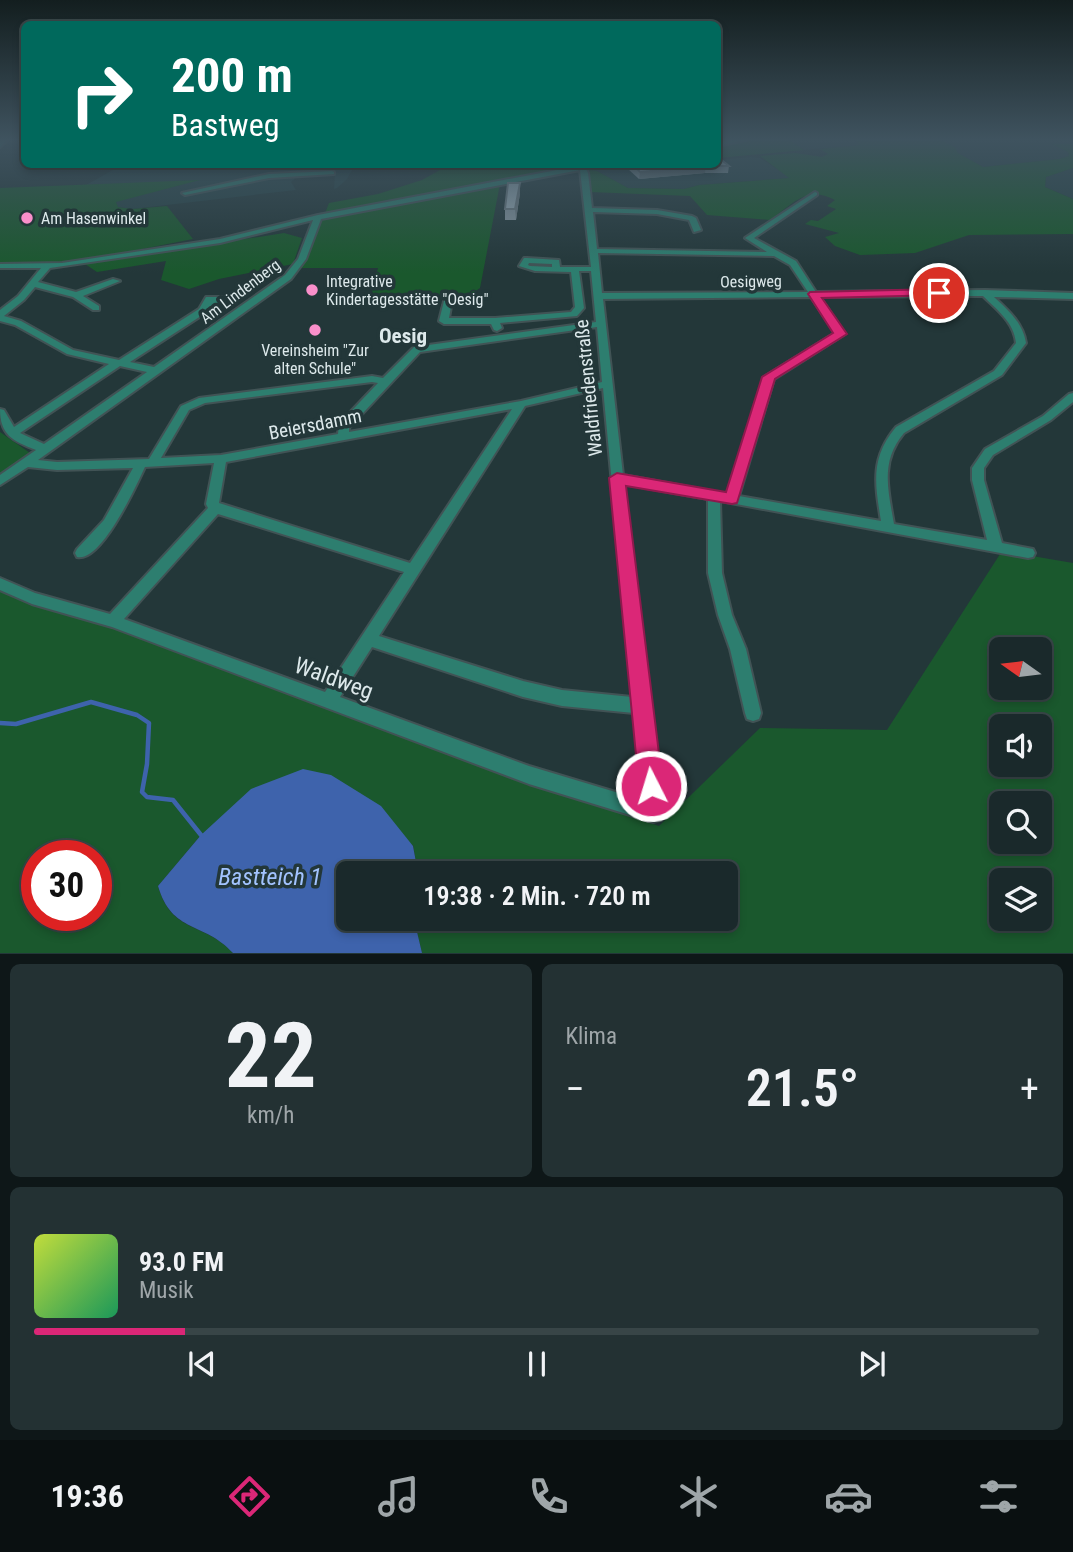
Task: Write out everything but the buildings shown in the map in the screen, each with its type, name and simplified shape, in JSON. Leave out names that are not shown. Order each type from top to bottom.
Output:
[{"type":"street","points":[[185,193],[232,184]]},
{"type":"street","points":[[0,266],[47,266],[229,240],[318,217],[498,184]]},
{"type":"street","name":"Waldfriedenstraße","points":[[586,184],[653,813]]},
{"type":"street","points":[[732,499],[769,377],[840,334],[793,263],[749,238],[815,194]]},
{"type":"street","points":[[589,210],[676,215],[692,218],[697,230]]},
{"type":"street","name":"Am Lindenberg","points":[[36,458],[284,280],[300,263],[318,217]]},
{"type":"street","points":[[275,229],[302,228],[310,234]]},
{"type":"street","points":[[594,251],[776,255]]},
{"type":"street","points":[[47,266],[34,284],[0,316],[21,324],[46,342],[68,352],[157,371]]},
{"type":"street","points":[[556,269],[596,269]]},
{"type":"street","points":[[448,301],[444,321],[560,317],[579,311],[575,269]]},
{"type":"street","points":[[76,295],[116,281]]},
{"type":"street","points":[[34,284],[76,295],[96,308]]},
{"type":"street","points":[[888,527],[881,468],[891,439],[900,430],[998,373],[1021,343],[1018,329],[1013,322],[985,293]]},
{"type":"street","name":"Oesigweg","points":[[598,296],[985,293],[1073,296]]},
{"type":"street","name":"Am Lindenberg","points":[[12,433],[203,309]]},
{"type":"street","points":[[495,321],[500,338]]},
{"type":"street","points":[[344,436],[343,427],[417,349],[600,324]]},
{"type":"street","points":[[82,553],[97,540],[186,408],[203,400],[372,379],[386,382]]},
{"type":"street","name":"Beiersdamm","points":[[36,458],[146,464],[221,459],[521,404],[606,384]]},
{"type":"street","points":[[996,547],[978,480],[978,468],[982,459],[1046,418],[1073,396]]},
{"type":"street","points":[[328,700],[521,404]]},
{"type":"street","points":[[0,412],[4,425],[23,441],[36,458]]},
{"type":"street","points":[[0,481],[36,458]]},
{"type":"street","points":[[0,490],[36,458]]},
{"type":"street","points":[[221,459],[212,504],[215,508],[412,569]]},
{"type":"street","points":[[617,478],[1028,553]]},
{"type":"street","points":[[713,495],[715,573],[725,615],[738,649],[753,713]]},
{"type":"street","points":[[113,621],[215,508]]},
{"type":"street","name":"Waldweg","points":[[0,584],[32,598],[113,621],[529,775],[653,813]]},
{"type":"street","points":[[368,639],[523,689],[562,698],[642,706]]},
{"type":"shaded area","points":[[185,184],[292,184],[296,190],[132,209],[117,207],[116,201]]},
{"type":"shaded area","points":[[620,184],[718,184],[684,189],[628,188]]},
{"type":"shaded area","points":[[1045,184],[1073,184],[1073,199],[1045,187]]},
{"type":"green space","points":[[187,184],[116,202],[118,207],[132,209],[167,206],[193,239],[81,261],[0,265],[0,188]]},
{"type":"green space","points":[[411,184],[502,184],[480,288],[467,297],[371,296],[378,268],[299,268],[309,254],[329,203],[378,194]]},
{"type":"green space","points":[[589,184],[620,184],[628,188],[684,189],[699,185],[1045,184],[1045,187],[1073,199],[1073,234],[969,235],[915,253],[860,255],[835,246],[825,237],[839,233],[805,224],[811,220],[818,221],[836,209],[827,206],[835,200],[825,196],[800,198],[770,220],[707,215],[690,196],[590,192]]},
{"type":"green space","points":[[284,233],[302,238],[293,264],[219,279],[189,289],[161,280],[166,261],[97,272],[85,264]]},
{"type":"green space","points":[[0,432],[30,453],[0,474]]},
{"type":"green space","points":[[1002,551],[1073,563],[1073,953],[422,953],[417,931],[738,931],[738,861],[416,861],[413,845],[201,835],[158,886],[172,913],[222,943],[233,953],[0,953],[0,590],[139,632],[526,782],[659,826],[760,728],[887,730]]},
{"type":"water","name":"Bastteich 1","points":[[303,769],[331,775],[381,806],[413,846],[416,861],[336,861],[336,931],[417,931],[422,953],[233,953],[211,936],[180,920],[164,901],[158,886],[201,835],[251,789]]},
{"type":"waterway","points":[[0,723],[16,724],[91,702],[137,715],[149,723],[147,764],[142,792],[147,797],[173,800],[201,835]]},
{"type":"place","name":"Am Hasenwinkel","points":[[27,218]]},
{"type":"place","name":"Integrative Kindertagesstätte \"Oesig\"","points":[[312,290]]},
{"type":"place","name":"Vereinsheim \"Zur alten Schule\"","points":[[315,330]]},
{"type":"district","name":"Oesig","points":[[403,336]]},
{"type":"route","points":[[651,786],[617,478],[732,499],[769,377],[839,337],[840,334],[814,294],[939,293]]}]
